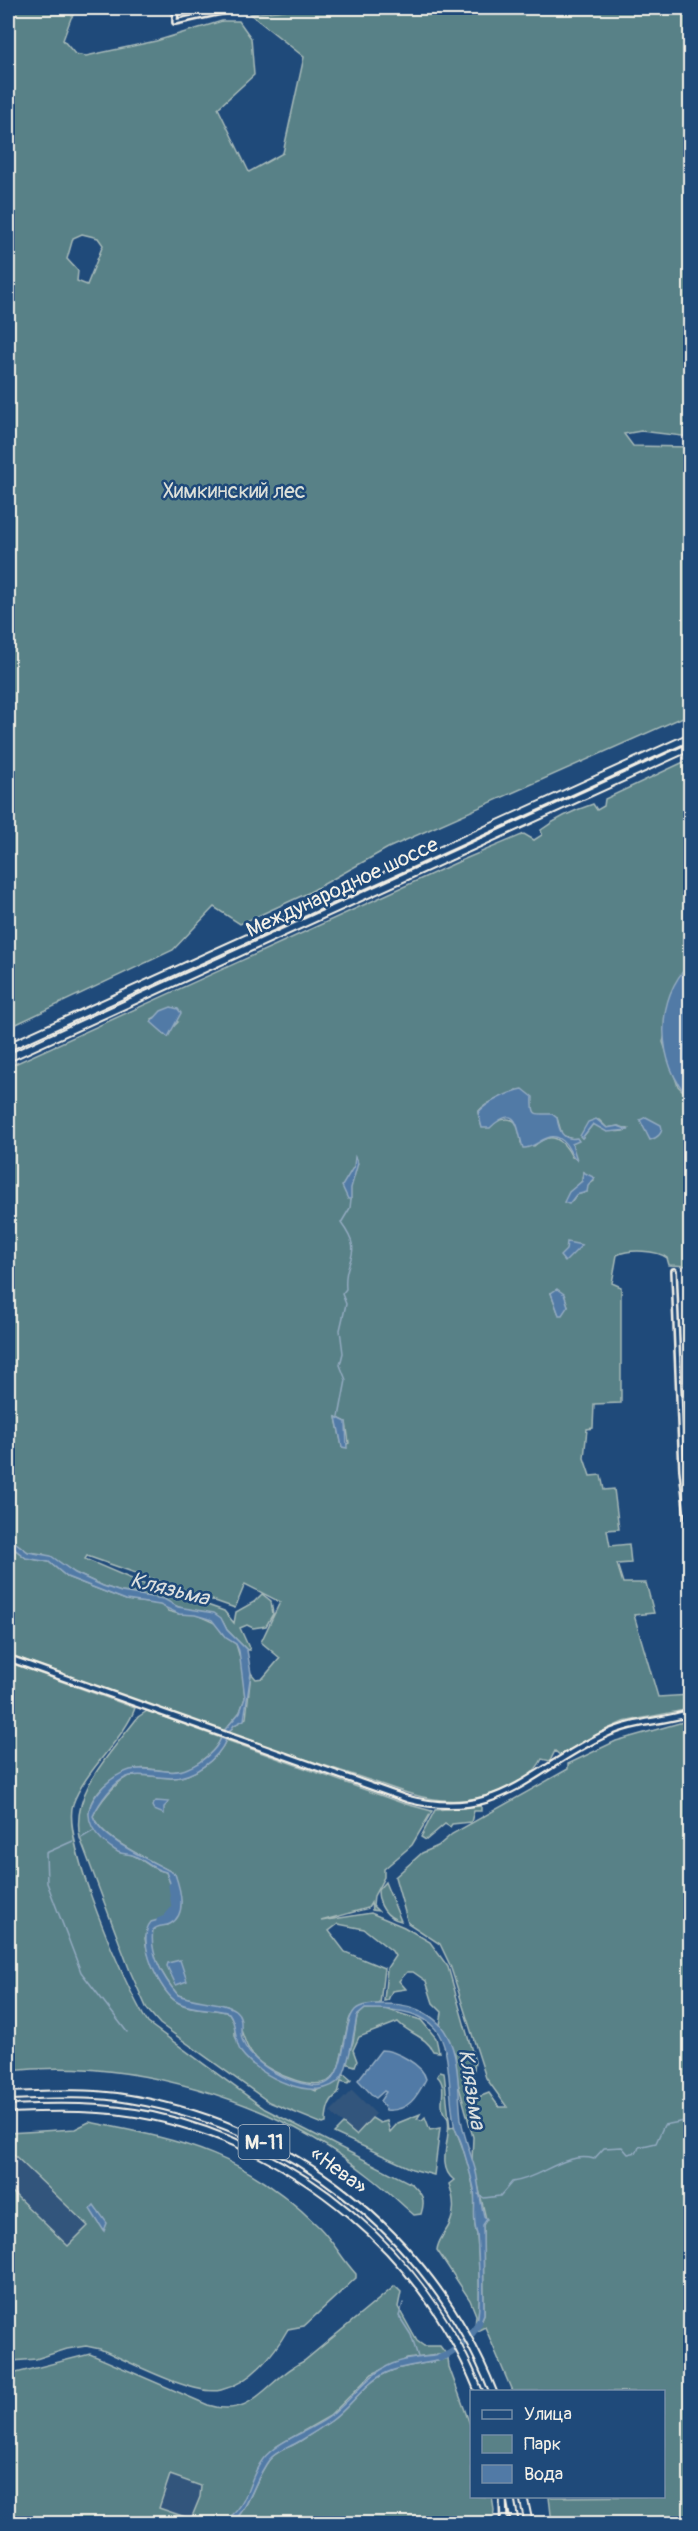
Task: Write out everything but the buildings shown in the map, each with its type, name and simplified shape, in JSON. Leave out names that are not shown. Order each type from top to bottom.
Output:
[{"type":"highway","name":"Международное шоссе","points":[[8,1047],[690,737]]},
{"type":"highway","name":"Международное шоссе","points":[[8,1058],[690,747]]},
{"type":"highway","name":"«Нева»","points":[[8,2097],[75,2094],[157,2104],[199,2115],[274,2146],[339,2188],[387,2229],[423,2270],[456,2317],[493,2390]]},
{"type":"highway","name":"«Нева»","points":[[8,2109],[74,2107],[152,2116],[195,2127],[268,2158],[331,2198],[380,2241],[412,2277],[448,2328],[464,2356],[479,2390]]},
{"type":"highway","points":[[510,2498],[515,2523]]},
{"type":"highway","points":[[523,2498],[529,2523]]},
{"type":"main road","points":[[503,2498],[504,2523]]},
{"type":"street","points":[[176,8],[175,22],[216,10],[239,8]]},
{"type":"street","points":[[674,1271],[682,1469],[690,1541]]},
{"type":"street","points":[[8,1658],[407,1799],[445,1807],[466,1806],[503,1795],[607,1733],[630,1725],[690,1713]]},
{"type":"shaded area","points":[[352,2090],[376,2114],[356,2136],[330,2112]]},
{"type":"shaded area","points":[[9,2148],[88,2226],[67,2247],[8,2188]]},
{"type":"shaded area","points":[[170,2475],[201,2486],[200,2497],[191,2520],[159,2508]]},
{"type":"green space","name":"Химкинский лес","points":[[8,8],[78,8],[71,18],[63,40],[75,54],[86,56],[156,41],[222,21],[239,21],[251,38],[254,75],[218,108],[249,172],[283,153],[304,57],[250,14],[302,8],[690,8],[690,437],[641,431],[624,434],[633,446],[690,447],[690,714],[388,848],[308,893],[240,924],[214,907],[173,950],[8,1028]],"holes":[[[82,234],[98,238],[103,245],[87,285],[77,281],[78,271],[67,259],[73,238]]]},
{"type":"green space","points":[[690,759],[690,964],[684,970],[663,1042],[678,1086],[690,1098],[690,1266],[669,1265],[667,1258],[650,1252],[628,1252],[617,1255],[612,1283],[621,1287],[621,1403],[594,1404],[593,1428],[587,1429],[584,1458],[590,1476],[601,1475],[604,1490],[614,1489],[619,1529],[607,1530],[610,1546],[629,1544],[631,1563],[617,1564],[623,1583],[646,1583],[654,1613],[634,1615],[658,1697],[690,1695],[690,1709],[623,1722],[601,1732],[561,1756],[555,1751],[550,1761],[542,1759],[525,1778],[498,1792],[469,1799],[432,1799],[228,1734],[234,1725],[246,1718],[251,1673],[256,1679],[263,1678],[280,1658],[261,1642],[280,1602],[245,1584],[235,1608],[87,1556],[85,1559],[155,1589],[171,1592],[224,1611],[234,1623],[236,1612],[254,1602],[262,1594],[271,1601],[273,1614],[266,1626],[253,1628],[247,1625],[240,1628],[250,1650],[247,1650],[227,1630],[223,1622],[141,1594],[121,1592],[103,1586],[43,1554],[28,1552],[8,1537],[8,1067],[460,861],[524,834],[534,840],[542,835],[541,830],[553,822],[593,804],[597,810],[604,806],[605,799]],"holes":[[[159,1015],[178,1022],[165,1035],[152,1019]],[[517,1090],[536,1114],[557,1118],[562,1135],[572,1139],[572,1149],[576,1158],[572,1157],[565,1145],[556,1139],[546,1138],[534,1146],[521,1143],[518,1125],[509,1119],[482,1127],[478,1112],[487,1104]],[[593,1120],[599,1120],[607,1128],[618,1126],[628,1129],[614,1131],[593,1124],[582,1138]],[[583,1172],[594,1181],[587,1186],[587,1192],[576,1195],[571,1202],[565,1202],[582,1181]],[[551,1293],[564,1295],[568,1306],[558,1312]],[[336,1417],[346,1422],[349,1443],[342,1446]]]},
{"type":"green space","points":[[8,1544],[26,1558],[49,1562],[67,1577],[126,1600],[163,1605],[168,1611],[195,1614],[217,1624],[223,1634],[236,1644],[242,1664],[245,1698],[240,1712],[223,1732],[8,1654]]},
{"type":"green space","points":[[8,1662],[135,1708],[123,1731],[78,1792],[73,1804],[72,1822],[86,1880],[98,1914],[125,1980],[148,2023],[265,2109],[412,2184],[422,2197],[421,2214],[414,2215],[375,2181],[330,2149],[289,2125],[244,2105],[198,2089],[150,2078],[103,2071],[55,2068],[8,2071]]},
{"type":"green space","points":[[147,1711],[221,1738],[207,1756],[188,1769],[173,1772],[144,1768],[129,1771],[99,1791],[90,1809],[94,1829],[111,1847],[166,1872],[174,1895],[174,1906],[169,1917],[158,1920],[145,1938],[156,1974],[166,1992],[179,2003],[229,2013],[235,2023],[235,2036],[252,2064],[316,2091],[341,2078],[344,2074],[351,2080],[348,2083],[341,2081],[338,2094],[328,2107],[326,2123],[323,2124],[269,2102],[160,2024],[147,2009],[130,1971],[80,1838],[79,1821],[81,1804],[96,1773],[138,1717]]},
{"type":"green space","points":[[690,1720],[690,2523],[552,2523],[549,2498],[665,2498],[665,2390],[512,2390],[485,2327],[477,2331],[484,2314],[483,2221],[486,2219],[472,2160],[473,2137],[458,2083],[455,2054],[440,2025],[442,2012],[433,2003],[426,1981],[413,1972],[407,1972],[399,1981],[406,1989],[392,1991],[388,2000],[384,2001],[387,1968],[395,1956],[392,1951],[364,1929],[338,1924],[329,1931],[345,1952],[384,1968],[380,2004],[361,2008],[351,2016],[339,2067],[329,2080],[308,2083],[283,2076],[262,2064],[252,2055],[239,2024],[227,2006],[200,2002],[178,1995],[172,1988],[155,1956],[152,1930],[159,1925],[168,1925],[181,1902],[175,1874],[117,1841],[98,1825],[93,1816],[108,1793],[125,1778],[135,1775],[171,1778],[188,1775],[211,1760],[226,1740],[402,1803],[432,1811],[412,1845],[384,1869],[384,1877],[374,1896],[373,1906],[378,1911],[372,1910],[371,1903],[368,1908],[321,1921],[371,1913],[404,1927],[430,1942],[448,1967],[475,2062],[472,2081],[476,2098],[489,2093],[499,2107],[507,2107],[486,2078],[450,1965],[440,1944],[408,1923],[395,1877],[422,1853],[438,1846],[452,1834],[568,1769],[568,1764],[616,1741]]},
{"type":"green space","points":[[481,1806],[481,1811],[474,1811],[471,1822],[452,1824],[450,1827],[445,1824],[426,1840],[421,1837],[435,1810]]},
{"type":"green space","points":[[385,1882],[401,1921],[387,1914],[381,1906],[378,1890]]},
{"type":"green space","points":[[382,2008],[421,2020],[436,2038],[439,2052],[433,2051],[422,2038],[398,2022],[359,2037],[353,2050],[357,2061],[355,2066],[345,2063],[353,2042],[357,2016],[365,2009]]},
{"type":"green space","points":[[440,2071],[444,2072],[450,2128],[454,2126],[461,2144],[474,2192],[479,2283],[479,2310],[475,2327],[476,2315],[470,2300],[437,2250],[453,2214],[449,2184],[454,2180],[448,2174],[446,2167],[445,2151],[449,2126],[442,2107],[443,2089],[437,2076]]},
{"type":"green space","points":[[420,2114],[417,2119],[422,2120],[425,2117],[430,2130],[440,2128],[434,2175],[412,2169],[334,2133],[343,2124],[356,2135],[372,2118],[380,2123],[387,2121],[390,2132],[398,2123]]},
{"type":"green space","points":[[89,2122],[156,2136],[186,2145],[240,2167],[266,2183],[319,2227],[356,2274],[356,2278],[304,2326],[288,2329],[269,2357],[252,2374],[221,2390],[209,2391],[178,2383],[100,2349],[86,2346],[8,2364],[8,2188],[68,2246],[88,2226],[8,2149],[8,2133],[75,2129]]},
{"type":"green space","points":[[395,2286],[401,2292],[398,2307],[417,2341],[424,2346],[440,2346],[446,2354],[407,2359],[372,2374],[330,2416],[277,2446],[262,2462],[242,2507],[222,2524],[8,2523],[8,2375],[90,2354],[208,2405],[224,2408],[237,2407],[249,2402],[291,2368],[304,2361]],"holes":[[[170,2475],[201,2486],[200,2497],[191,2519],[159,2508]]]},
{"type":"green space","points":[[448,2358],[449,2367],[470,2424],[470,2498],[492,2498],[493,2523],[232,2524],[244,2509],[269,2460],[276,2454],[331,2421],[378,2377],[402,2367]]},
{"type":"water","points":[[690,964],[690,1098],[679,1084],[671,1068],[664,1031],[665,1012],[670,994],[678,978]]},
{"type":"water","points":[[171,1007],[178,1009],[181,1013],[168,1037],[151,1022],[161,1011]]},
{"type":"water","points":[[523,1089],[533,1097],[534,1112],[552,1114],[557,1118],[562,1134],[568,1138],[577,1138],[579,1141],[572,1144],[577,1160],[565,1143],[558,1138],[547,1138],[533,1146],[523,1148],[517,1126],[511,1117],[499,1120],[490,1128],[482,1128],[478,1113],[481,1109],[499,1098]]},
{"type":"water","points":[[646,1117],[661,1125],[662,1128],[659,1135],[650,1140],[640,1120]]},
{"type":"water","points":[[596,1119],[607,1128],[618,1126],[629,1130],[607,1132],[593,1124],[582,1138],[580,1136],[588,1122]]},
{"type":"water","points":[[355,1157],[358,1163],[351,1188],[351,1199],[348,1199],[342,1186],[354,1166]]},
{"type":"water","points":[[583,1172],[595,1178],[588,1186],[587,1192],[576,1195],[569,1204],[564,1202],[569,1192],[582,1181]]},
{"type":"water","points":[[567,1242],[582,1245],[565,1262],[560,1256],[566,1250]]},
{"type":"water","points":[[557,1289],[564,1294],[568,1306],[562,1315],[559,1315],[551,1293]]},
{"type":"water","points":[[336,1417],[346,1422],[347,1448],[342,1447]]},
{"type":"water","points":[[8,1537],[28,1552],[51,1556],[75,1573],[103,1586],[121,1592],[164,1599],[178,1607],[214,1613],[221,1618],[227,1630],[247,1650],[251,1673],[244,1720],[234,1725],[228,1734],[223,1732],[240,1712],[245,1698],[239,1651],[236,1644],[226,1638],[212,1620],[195,1615],[179,1614],[160,1605],[126,1600],[67,1577],[49,1562],[26,1558],[8,1544]]},
{"type":"water","points":[[221,1738],[226,1740],[217,1754],[204,1766],[188,1775],[171,1778],[135,1775],[124,1778],[108,1793],[93,1816],[106,1834],[117,1842],[175,1874],[181,1908],[176,1920],[153,1930],[153,1947],[158,1965],[178,1995],[235,2010],[240,2016],[241,2035],[246,2048],[270,2070],[301,2083],[324,2084],[332,2078],[338,2068],[350,2018],[355,2010],[364,2005],[408,2006],[434,2019],[447,2035],[454,2054],[458,2076],[462,2126],[476,2172],[481,2205],[487,2219],[483,2225],[484,2314],[477,2331],[475,2327],[479,2310],[479,2283],[474,2189],[462,2145],[455,2129],[446,2055],[441,2039],[432,2026],[418,2016],[396,2010],[365,2009],[357,2016],[349,2058],[341,2078],[331,2086],[318,2089],[304,2088],[274,2078],[249,2061],[237,2043],[234,2022],[229,2013],[179,2003],[164,1989],[152,1966],[146,1941],[147,1930],[151,1922],[169,1917],[174,1906],[174,1895],[166,1872],[135,1856],[118,1852],[110,1847],[92,1827],[89,1811],[97,1794],[120,1774],[137,1769],[174,1771],[188,1768],[208,1756]]},
{"type":"water","points":[[156,1801],[169,1802],[164,1807],[164,1814],[154,1810],[152,1806]]},
{"type":"water","points":[[180,1960],[187,1981],[176,1985],[167,1966],[168,1963]]},
{"type":"water","points":[[381,2050],[408,2059],[420,2069],[426,2079],[411,2102],[400,2109],[386,2110],[380,2101],[386,2092],[384,2091],[376,2098],[358,2080]]},
{"type":"water","points":[[94,2205],[107,2223],[104,2231],[90,2209]]},
{"type":"water","points":[[446,2354],[448,2358],[402,2367],[378,2377],[331,2421],[269,2460],[244,2508],[232,2523],[222,2523],[238,2509],[257,2468],[277,2446],[329,2417],[374,2375],[392,2364]]},
{"type":"waterway","points":[[339,1417],[346,1380],[340,1365],[343,1353],[340,1330],[346,1304],[342,1294],[346,1289],[347,1269],[353,1250],[352,1243],[341,1223],[350,1208],[351,1199]]},
{"type":"waterway","points":[[81,1838],[93,1831]]},
{"type":"waterway","points":[[73,1841],[46,1853],[47,1883],[81,1972],[127,2032]]},
{"type":"waterway","name":"Клязьма","points":[[160,1921],[166,1919],[175,1908],[172,1886]]},
{"type":"waterway","points":[[478,2194],[484,2198],[500,2196],[512,2182],[573,2159],[594,2159],[604,2148],[622,2147],[628,2154],[637,2152],[639,2147],[656,2143],[664,2125],[690,2120]]},
{"type":"waterway","points":[[403,2303],[399,2316],[411,2335],[418,2357]]},
{"type":"waterway","name":"Клязьма","points":[[440,2358],[462,2344],[479,2322]]}]
